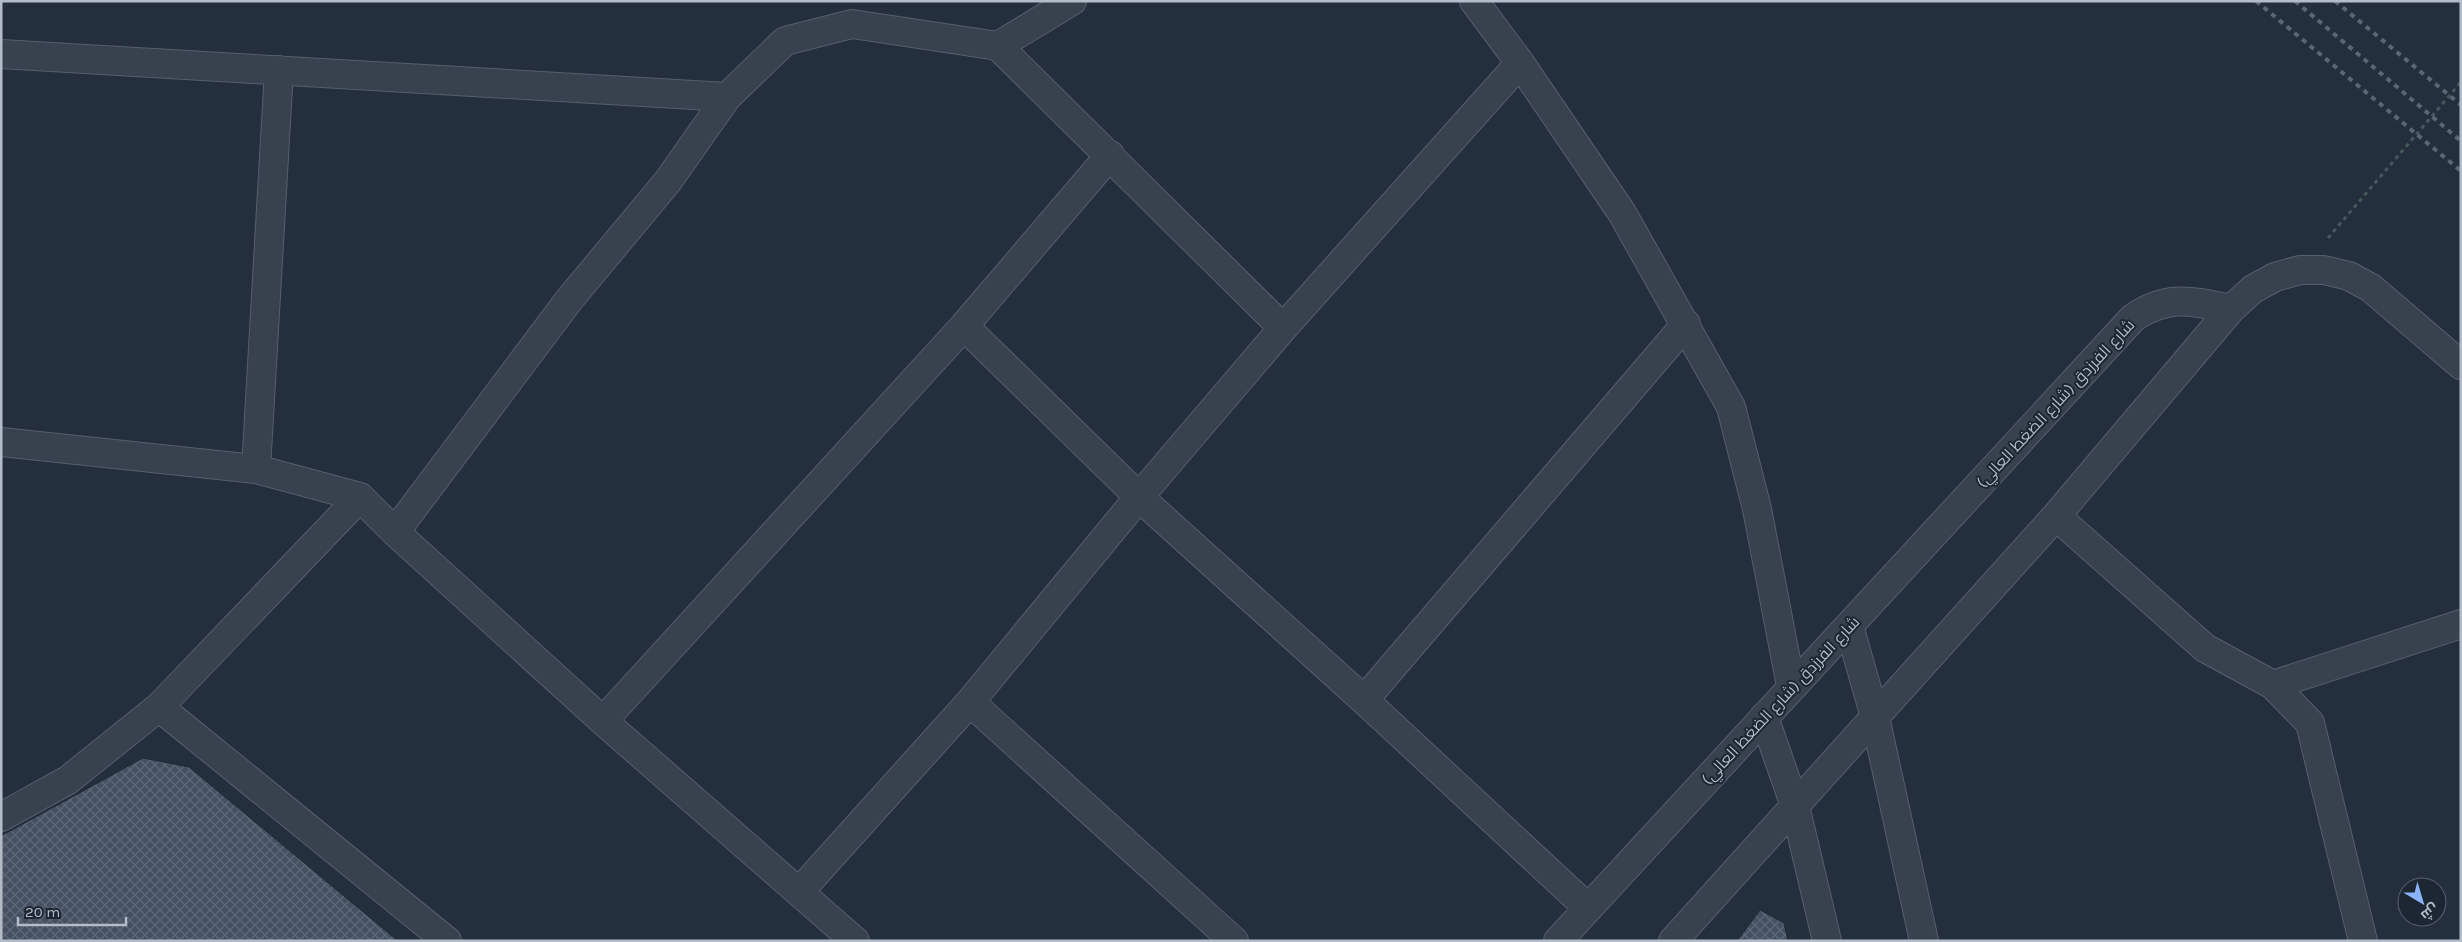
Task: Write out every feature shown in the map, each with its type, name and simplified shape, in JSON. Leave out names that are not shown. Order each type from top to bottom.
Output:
[{"type":"street","points":[[998,46],[1072,1]]},
{"type":"street","points":[[1474,1],[1520,63],[1622,213],[1731,407],[1757,509],[1791,686]]},
{"type":"street","points":[[394,532],[569,300],[668,181],[727,97],[785,41],[852,24],[998,46],[1284,328]]},
{"type":"street","points":[[1,54],[727,97]]},
{"type":"street","points":[[799,892],[970,702],[1139,498],[1284,328],[1520,63]]},
{"type":"street","points":[[256,469],[279,70]]},
{"type":"street","points":[[602,721],[964,326],[1110,155]]},
{"type":"street","points":[[1672,941],[2056,516],[2231,309],[2253,289],[2275,276],[2300,270],[2324,270],[2349,276],[2371,288],[2461,365]]},
{"type":"street","name":"شارع الفرزدق (شارع الضغط العالي)","points":[[1558,941],[2132,318],[2146,308],[2162,302],[2178,300],[2231,309]]},
{"type":"street","points":[[1364,700],[1686,324]]},
{"type":"street","points":[[964,326],[1139,498],[1364,700],[1588,908]]},
{"type":"street","points":[[1,442],[256,469],[360,497],[394,532],[602,721],[855,941]]},
{"type":"street","points":[[1,817],[68,780],[159,707],[360,497]]},
{"type":"street","points":[[2056,516],[2205,648],[2272,685],[2310,723],[2363,941]]},
{"type":"street","points":[[2272,685],[2461,624]]},
{"type":"street","points":[[1850,626],[1875,718],[1924,941]]},
{"type":"street","points":[[970,702],[1234,941]]},
{"type":"street","points":[[159,707],[447,941]]},
{"type":"street","points":[[1764,717],[1794,806],[1827,941]]},
{"type":"path","points":[[2300,270],[2461,82]]},
{"type":"building","points":[[143,758],[189,767],[398,941],[1,941],[1,836]]},
{"type":"building","points":[[1760,910],[1784,923],[1788,941],[1737,941]]},
{"type":"railway","points":[[2256,1],[2461,171]]},
{"type":"railway","points":[[2295,1],[2461,141]]},
{"type":"railway","points":[[2335,1],[2461,105]]}]
